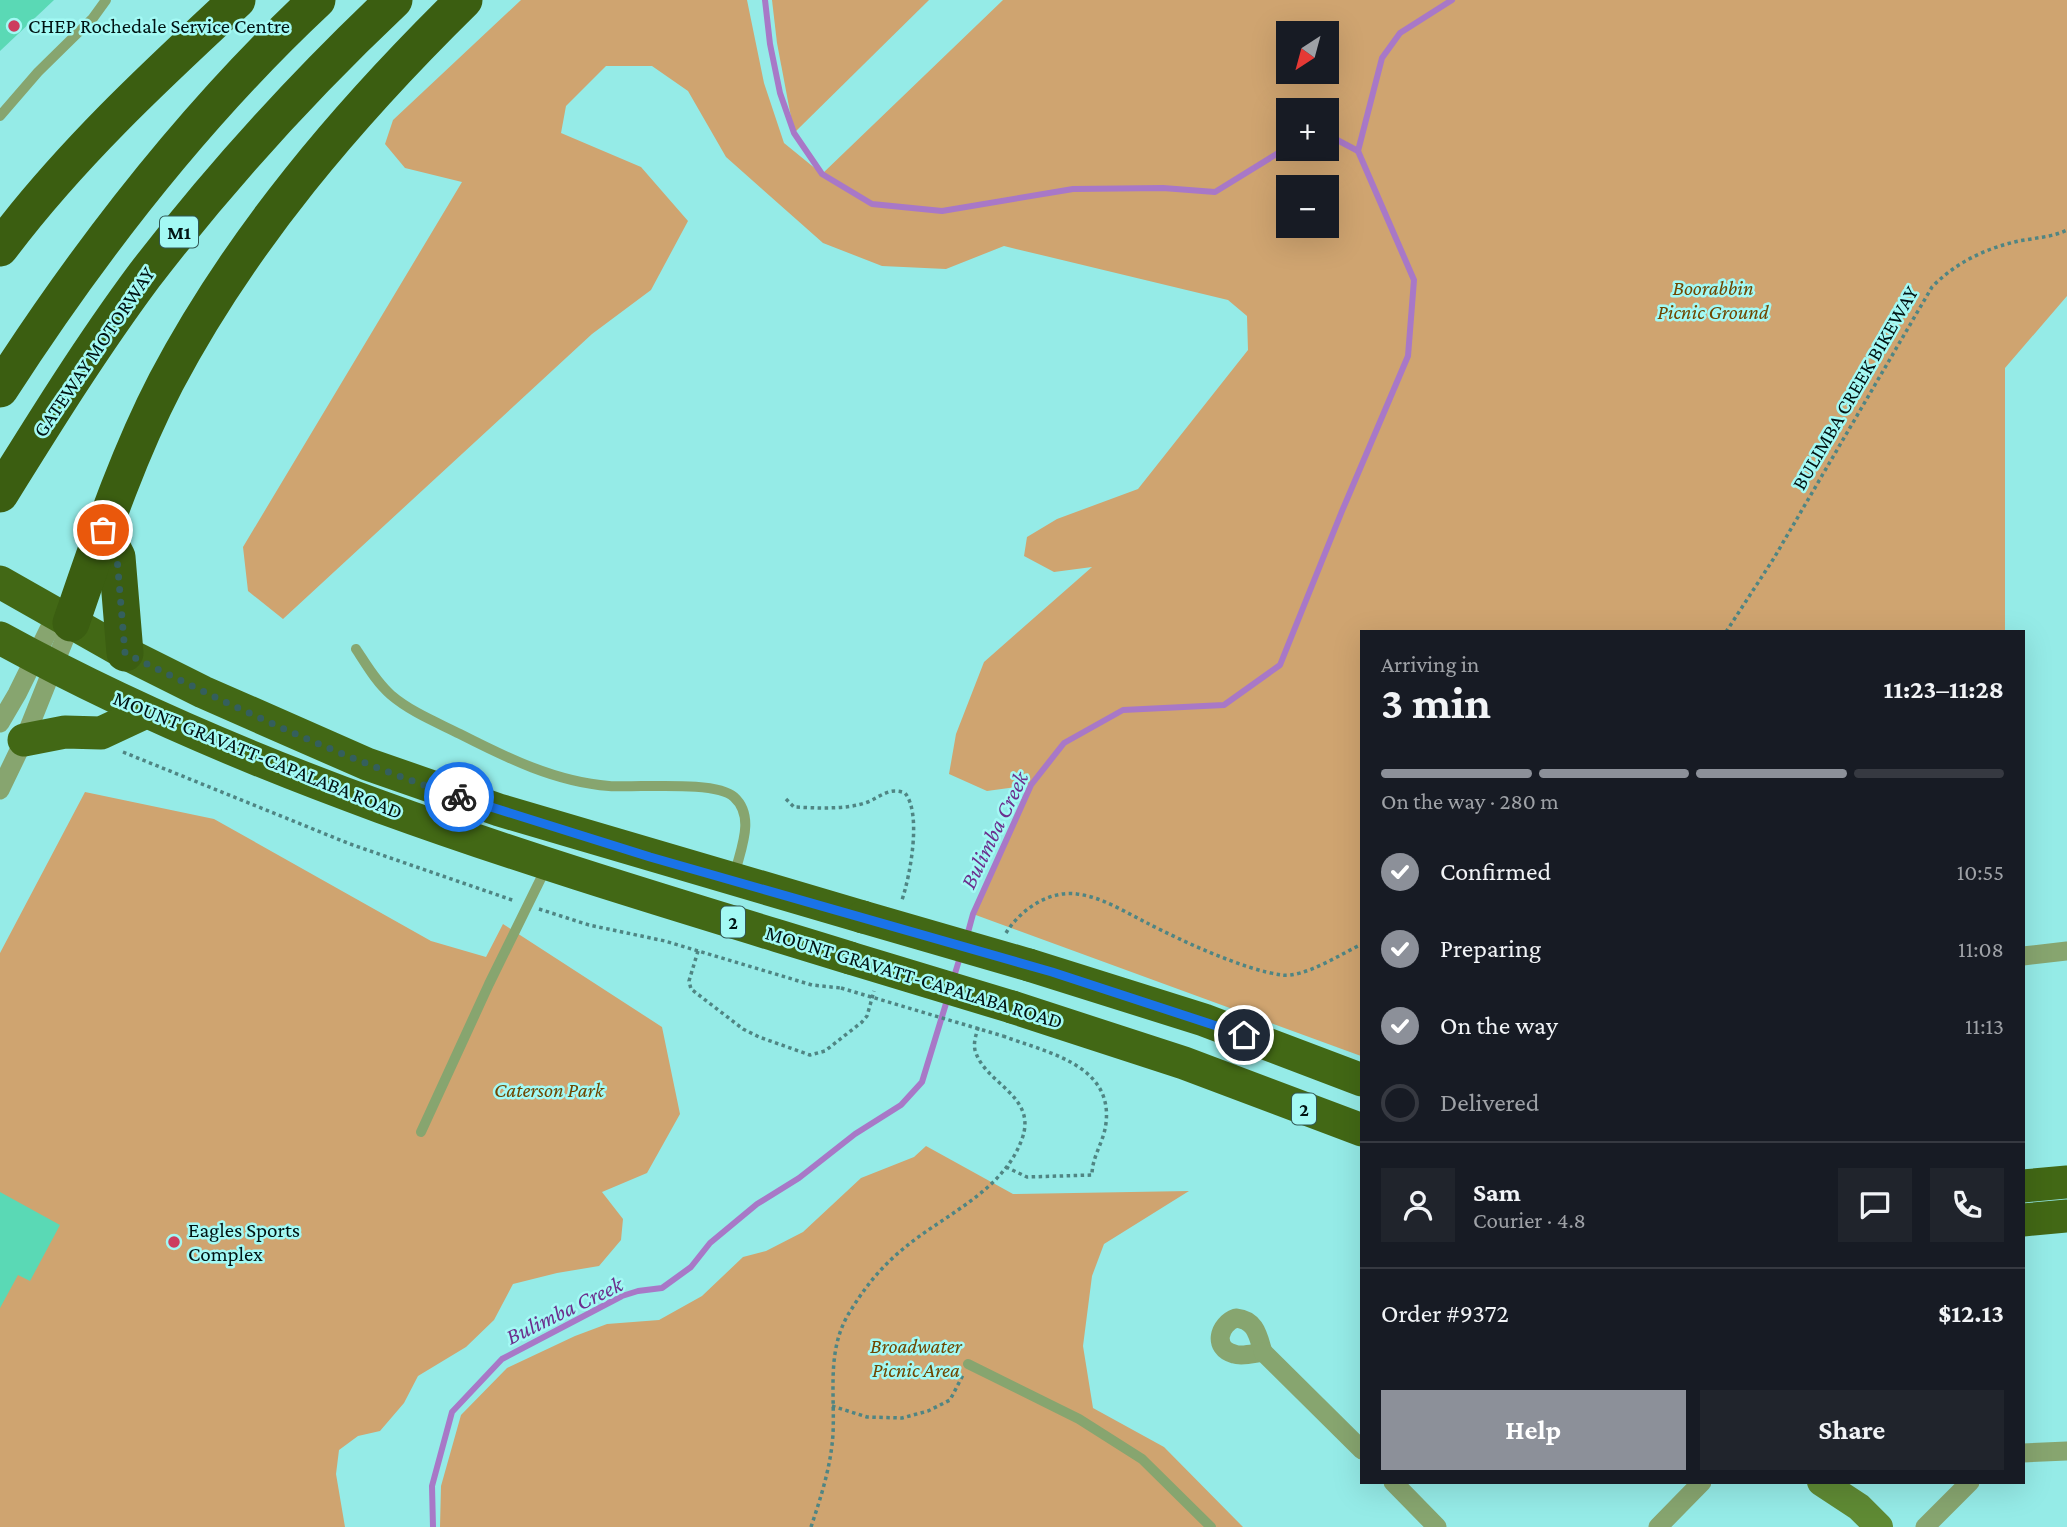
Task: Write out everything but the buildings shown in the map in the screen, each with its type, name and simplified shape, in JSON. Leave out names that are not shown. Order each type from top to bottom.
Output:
[{"type":"highway","points":[[0,248],[77,156],[123,107],[237,0]]},
{"type":"highway","name":"M1","points":[[0,389],[76,275],[158,170],[242,74],[317,0]]},
{"type":"highway","name":"GATEWAY MOTORWAY","points":[[0,494],[96,344],[191,217],[298,95],[394,0]]},
{"type":"highway","points":[[63,619],[103,530],[122,477],[165,384],[240,259],[282,201],[341,130],[464,0]]},
{"type":"highway","points":[[103,530],[117,558],[125,653]]},
{"type":"highway","name":"MOUNT GRAVATT-CAPALABA ROAD","points":[[0,582],[125,653],[265,721],[389,772],[499,810],[1028,965],[1204,1020],[1360,1079]]},
{"type":"highway","name":"MOUNT GRAVATT-CAPALABA ROAD","points":[[0,638],[146,712],[331,788],[846,973],[1008,1021],[1184,1063],[1360,1129]]},
{"type":"highway","points":[[12,731],[101,733],[146,712]]},
{"type":"highway","points":[[2025,1186],[2067,1182]]},
{"type":"highway","points":[[2025,1220],[2067,1216]]},
{"type":"main road","points":[[1824,1484],[1859,1507],[1879,1527]]},
{"type":"main road","points":[[1845,1484],[1859,1507]]},
{"type":"street","points":[[12,731],[63,619]]},
{"type":"street","points":[[0,790],[18,694],[45,662]]},
{"type":"street","points":[[2025,956],[2067,951]]},
{"type":"street","points":[[1263,1352],[1360,1448]]},
{"type":"street","points":[[2025,1453],[2067,1451]]},
{"type":"street","points":[[1395,1484],[1437,1527]]},
{"type":"street","points":[[1658,1527],[1700,1484]]},
{"type":"street","points":[[1925,1527],[1968,1484]]},
{"type":"lane","points":[[0,116],[38,72],[93,18],[106,0]]},
{"type":"lane","points":[[356,649],[382,687],[407,707],[522,765],[552,775],[607,786],[707,788],[729,793],[743,810],[746,826],[733,880]]},
{"type":"lane","points":[[422,1132],[548,865]]},
{"type":"lane","points":[[968,1364],[1079,1419],[1142,1459],[1211,1527]]},
{"type":"path","name":"BULIMBA CREEK BIKEWAY","points":[[1727,630],[1781,547],[1932,286],[1950,269],[1969,258],[2015,242],[2067,230]]},
{"type":"path","points":[[112,750],[135,755],[350,844],[589,925],[665,942],[812,985],[846,973],[1008,1021],[1086,1071],[1098,1084],[1107,1113],[1104,1133],[1093,1160],[1092,1175],[1027,1177],[1006,1167]]},
{"type":"path","points":[[1001,943],[1012,923],[1034,904],[1061,894],[1075,893],[1102,901],[1168,934],[1235,961],[1284,975],[1301,973],[1360,945]]},
{"type":"path","points":[[811,1527],[828,1469],[833,1434],[833,1367],[836,1341],[849,1313],[870,1282],[902,1249],[997,1178],[1023,1137],[1024,1116],[1017,1101],[990,1073],[976,1052],[975,1041],[981,1018]]},
{"type":"path","points":[[832,1406],[867,1417],[902,1418],[928,1412],[950,1400],[968,1364]]},
{"type":"green space","name":"Boorabbin Picnic Ground","points":[[521,0],[747,0],[764,83],[784,143],[822,174],[1003,0],[2067,0],[2067,296],[2005,368],[2005,630],[1360,630],[1360,1056],[973,914],[1031,785],[987,791],[949,774],[956,734],[984,662],[1092,567],[1054,572],[1024,556],[1027,537],[1057,519],[1138,489],[1248,350],[1247,316],[1228,300],[1004,246],[946,269],[882,266],[823,243],[726,157],[688,91],[652,66],[606,66],[566,106],[561,133],[641,167],[688,221],[651,290],[592,334],[283,619],[248,591],[243,547],[462,182],[405,168],[385,144],[393,120]]},
{"type":"green space","points":[[772,0],[929,0],[794,133]]},
{"type":"green space","name":"Eagles Sports Complex","points":[[85,792],[214,819],[431,941],[486,957],[503,924],[662,1027],[680,1114],[647,1173],[602,1192],[623,1219],[621,1240],[599,1266],[513,1284],[494,1320],[466,1347],[418,1376],[404,1403],[380,1431],[358,1436],[339,1450],[336,1474],[345,1527],[0,1527],[0,953]]},
{"type":"green space","name":"Broadwater Picnic Area","points":[[926,1146],[1013,1194],[1189,1191],[1104,1244],[1092,1276],[1083,1346],[1093,1408],[1164,1447],[1243,1527],[440,1527],[441,1486],[461,1415],[507,1368],[607,1324],[659,1320],[702,1296],[743,1257],[766,1251],[803,1232],[861,1178],[914,1157]]},
{"type":"waterway","points":[[765,0],[780,93],[794,133],[822,174],[872,204],[942,211],[1073,189],[1163,188],[1215,192],[1276,154]]},
{"type":"waterway","name":"Bulimba Creek","points":[[967,936],[973,914],[1031,785],[1064,743],[1123,710],[1224,705],[1280,665],[1408,356],[1414,280],[1358,151],[1382,58],[1400,33],[1452,0]]},
{"type":"waterway","points":[[1339,141],[1358,151]]},
{"type":"waterway","name":"Bulimba Creek","points":[[953,980],[960,957]]},
{"type":"waterway","name":"Bulimba Creek","points":[[433,1527],[432,1486],[452,1412],[502,1359],[622,1296],[662,1288],[691,1267],[710,1243],[757,1204],[799,1178],[855,1134],[901,1105],[922,1082],[948,997]]},
{"type":"way so far","points":[[103,530],[117,558],[125,653],[306,739],[459,797]]},
{"type":"place","name":"CHEP Rochedale Service Centre","points":[[14,26]]},
{"type":"place","name":"Eagles Sports Complex","points":[[174,1242]]},
{"type":"route","points":[[459,797],[650,857],[1052,972],[1244,1035]]},
{"type":"park label","name":"Caterson Park","points":[[549,1090]]}]
